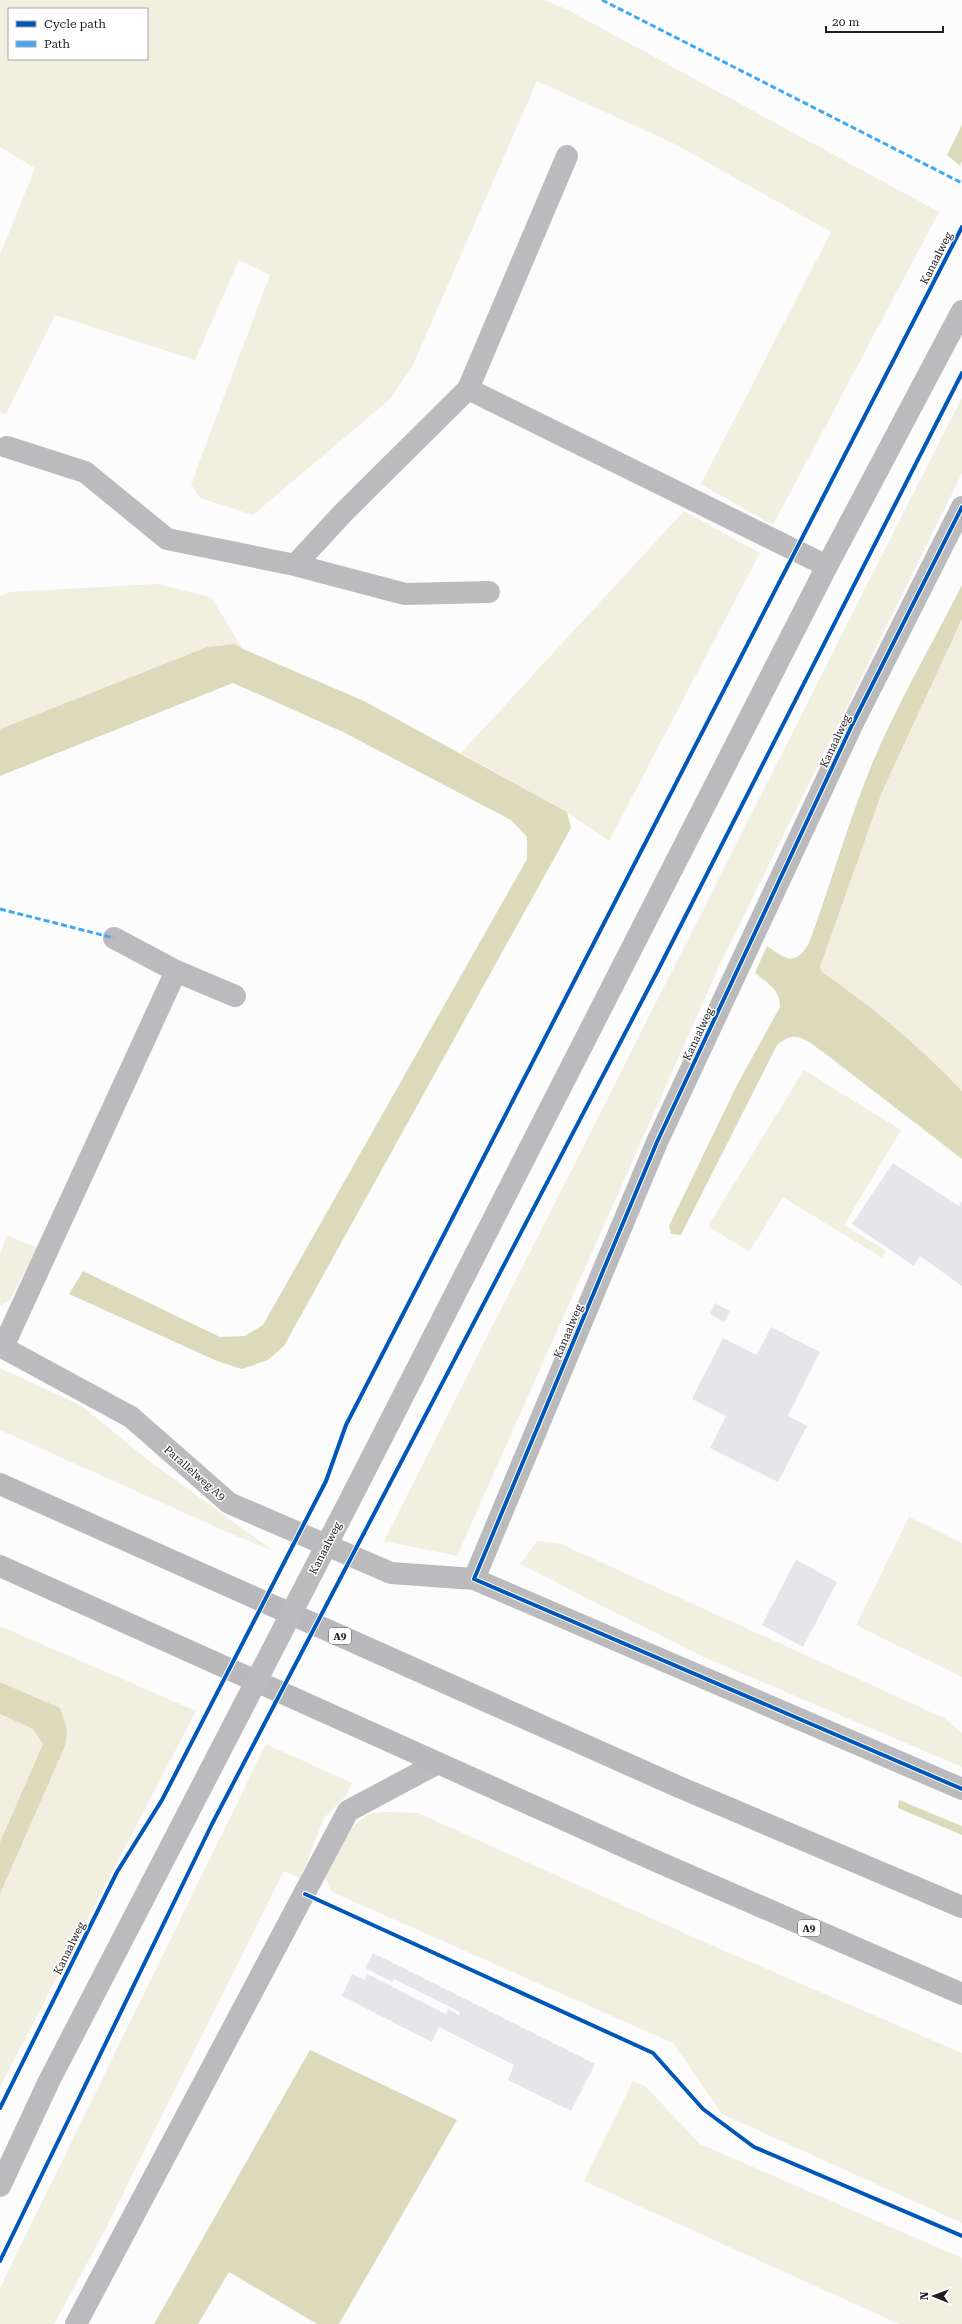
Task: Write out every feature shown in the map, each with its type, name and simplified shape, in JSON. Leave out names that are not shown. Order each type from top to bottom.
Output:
[{"type":"highway","name":"A9","points":[[0,1484],[672,1784],[962,1907]]},
{"type":"highway","name":"A9","points":[[0,1566],[656,1861],[962,1994]]},
{"type":"street","points":[[295,565],[343,513],[468,389],[567,156]]},
{"type":"street","name":"Kanaalweg","points":[[0,2186],[49,2081],[354,1492],[827,566],[961,314]]},
{"type":"street","points":[[468,389],[827,566]]},
{"type":"street","points":[[7,447],[85,472],[167,539],[295,565],[405,594],[489,592]]},
{"type":"street","name":"Kanaalweg","points":[[474,1579],[657,1142],[852,725],[962,507]]},
{"type":"street","points":[[114,938],[176,971],[235,996]]},
{"type":"street","points":[[1,1347],[176,971]]},
{"type":"street","name":"Parallelweg A9","points":[[1,1347],[131,1417],[230,1504],[391,1573],[474,1579],[962,1789]]},
{"type":"street","points":[[76,2324],[306,1894],[348,1811],[438,1763]]},
{"type":"shaded area","points":[[0,0],[544,0],[568,10],[939,212],[773,525],[701,484],[831,232],[675,144],[537,81],[412,367],[390,399],[253,515],[200,498],[191,484],[270,275],[239,260],[195,360],[55,315],[6,414],[0,412],[0,255],[35,168],[0,147]]},
{"type":"shaded area","points":[[962,125],[962,161],[960,166],[947,155]]},
{"type":"shaded area","points":[[962,397],[962,473],[720,964],[457,1556],[384,1541]]},
{"type":"shaded area","points":[[684,511],[760,553],[609,841],[567,812],[461,753]]},
{"type":"shaded area","points":[[157,584],[211,597],[243,649],[235,644],[207,647],[0,729],[0,596],[9,592]]},
{"type":"shaded area","points":[[962,585],[962,619],[882,792],[820,967],[822,972],[878,1013],[929,1058],[962,1091],[962,1159],[806,1040],[795,1037],[790,1038],[777,1045],[681,1235],[671,1234],[669,1226],[737,1085],[780,1007],[776,991],[755,973],[767,946],[785,957],[794,958],[799,956],[804,951],[809,943],[855,808],[872,764],[904,696]]},
{"type":"shaded area","points":[[962,619],[962,1091],[929,1058],[895,1028],[860,999],[822,972],[820,967],[882,792]]},
{"type":"shaded area","points":[[235,644],[243,649],[364,701],[567,812],[571,828],[284,1346],[268,1360],[242,1369],[217,1361],[69,1294],[83,1271],[220,1337],[245,1336],[263,1325],[527,859],[527,837],[511,820],[343,732],[233,683],[0,776],[0,729],[207,647]]},
{"type":"shaded area","points":[[804,1070],[901,1130],[844,1225],[886,1251],[882,1258],[783,1197],[749,1252],[708,1226]]},
{"type":"shaded area","points":[[7,1235],[37,1248],[10,1300],[0,1306],[0,1254]]},
{"type":"shaded area","points":[[0,1368],[82,1406],[149,1461],[275,1552],[0,1430]]},
{"type":"shaded area","points":[[909,1517],[962,1543],[962,1677],[856,1625]]},
{"type":"shaded area","points":[[537,1541],[561,1544],[944,1718],[962,1733],[962,1767],[699,1655],[520,1564]]},
{"type":"shaded area","points":[[0,1626],[196,1711],[0,2087],[0,1894],[65,1746],[60,1708],[0,1682]]},
{"type":"shaded area","points":[[0,1682],[60,1708],[67,1729],[65,1746],[0,1894],[0,1842],[43,1744],[33,1729],[0,1714]]},
{"type":"shaded area","points":[[0,1714],[33,1729],[43,1744],[0,1842]]},
{"type":"shaded area","points":[[266,1744],[352,1783],[346,1796],[324,1818],[300,1878],[284,1871],[104,2232],[54,2324],[0,2324],[0,2288]]},
{"type":"shaded area","points":[[899,1800],[962,1826],[962,1835],[898,1808]]},
{"type":"shaded area","points":[[375,1813],[418,1813],[704,1942],[962,2053],[962,2223],[722,2114],[673,2043],[332,1892],[325,1878],[342,1841],[355,1825],[371,1814]]},
{"type":"shaded area","points":[[310,2050],[457,2120],[339,2324],[317,2324],[229,2272],[198,2324],[154,2324]]},
{"type":"shaded area","points":[[633,2081],[645,2086],[700,2144],[962,2258],[962,2324],[899,2324],[584,2181]]},
{"type":"building","points":[[893,1163],[959,1206],[962,1201],[962,1286],[920,1256],[914,1266],[852,1224]]},
{"type":"building","points":[[715,1303],[730,1311],[724,1322],[710,1314]]},
{"type":"building","points":[[771,1327],[820,1352],[788,1416],[807,1426],[778,1482],[710,1448],[726,1416],[692,1399],[723,1338],[757,1355]]},
{"type":"building","points":[[796,1560],[837,1582],[803,1647],[762,1625]]},
{"type":"building","points":[[373,1953],[595,2064],[571,2111],[508,2080],[514,2065],[439,2027],[432,2042],[342,1996],[352,1974],[365,1980],[367,1974],[446,2014],[448,2009],[459,2015],[460,2012],[394,1979],[392,1982],[365,1968]]},
{"type":"marked path","points":[[602,0],[962,183]]},
{"type":"marked path","points":[[0,909],[114,938]]},
{"type":"cycle path","points":[[0,2108],[117,1872],[162,1800],[326,1481],[346,1425],[962,227]]},
{"type":"cycle path","points":[[0,2261],[212,1824],[657,972],[962,373]]},
{"type":"cycle path","points":[[962,507],[852,725],[657,1142],[474,1579],[962,1789]]},
{"type":"cycle path","points":[[305,1894],[653,2053],[703,2109],[754,2147],[962,2236]]}]
